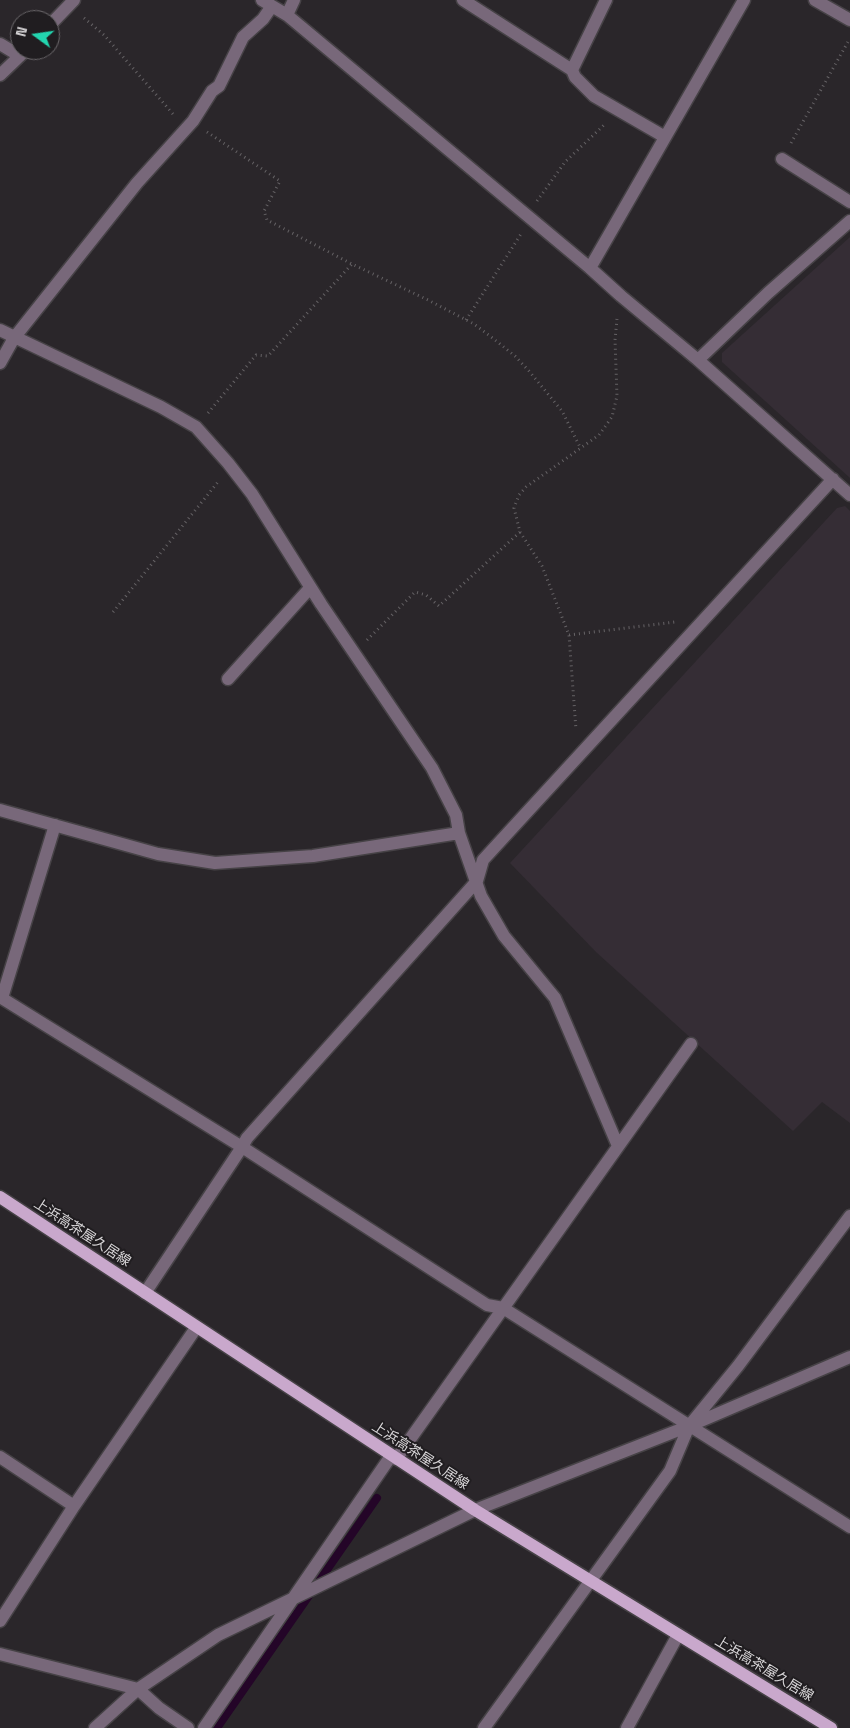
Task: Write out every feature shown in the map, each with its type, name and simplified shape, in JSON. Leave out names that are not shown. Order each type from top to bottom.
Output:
[{"type":"main road","name":"上浜高茶屋久居線","points":[[0,1197],[196,1328],[475,1510],[831,1728]]},
{"type":"street","points":[[287,14],[294,0]]},
{"type":"street","points":[[463,0],[572,70],[575,77],[594,96],[665,137]]},
{"type":"street","points":[[572,70],[606,0]]},
{"type":"street","points":[[590,268],[744,0]]},
{"type":"street","points":[[815,0],[850,20]]},
{"type":"street","points":[[60,15],[71,3]]},
{"type":"street","points":[[0,363],[14,338],[137,183],[189,126],[212,91],[219,86],[243,37],[263,19],[267,3],[287,14],[590,268],[698,360],[850,495]]},
{"type":"street","points":[[0,75],[16,60]]},
{"type":"street","points":[[782,159],[850,202]]},
{"type":"street","points":[[698,360],[768,293],[850,221]]},
{"type":"street","points":[[0,330],[161,407],[196,427],[231,466],[270,520],[310,588],[432,768],[456,815],[459,832],[481,896],[504,936],[556,998],[618,1146]]},
{"type":"street","points":[[145,1293],[247,1138],[477,881],[483,860],[833,479]]},
{"type":"street","points":[[228,679],[310,588]]},
{"type":"street","points":[[0,810],[158,854],[215,863],[313,856],[459,832]]},
{"type":"street","points":[[55,825],[1,997],[242,1147],[487,1305],[503,1308],[850,1527]]},
{"type":"street","points":[[204,1728],[294,1598],[690,1044]]},
{"type":"street","points":[[484,1728],[592,1582],[670,1471],[689,1426],[738,1366],[850,1216]]},
{"type":"street","points":[[0,1621],[74,1506],[196,1328]]},
{"type":"street","points":[[95,1728],[138,1689],[218,1635],[475,1510],[689,1426],[850,1358]]},
{"type":"street","points":[[0,1457],[74,1506]]},
{"type":"street","points":[[627,1728],[678,1635]]},
{"type":"street","points":[[0,1654],[138,1689],[159,1708],[188,1728]]},
{"type":"path","points":[[71,3],[104,35],[173,114],[189,126],[202,128],[280,181],[264,211],[267,220],[352,264],[428,300],[466,320],[490,336],[515,356],[562,411],[580,449]]},
{"type":"path","points":[[782,159],[850,38]]},
{"type":"path","points":[[466,320],[565,162],[619,110]]},
{"type":"path","points":[[196,427],[256,355],[268,356],[352,264]]},
{"type":"path","points":[[578,756],[569,635],[542,566],[520,532],[514,508],[519,495],[526,487],[599,436],[612,417],[617,396],[615,340],[621,296]]},
{"type":"path","points":[[114,612],[231,466]]},
{"type":"path","points":[[354,654],[414,592],[426,595],[438,606],[520,532]]},
{"type":"path","points":[[569,635],[705,618]]},
{"type":"shaded area","points":[[850,237],[850,478],[722,362],[722,353]]},
{"type":"shaded area","points":[[845,506],[850,511],[850,1123],[822,1102],[793,1131],[596,952],[510,863],[837,508]]},
{"type":"waterway","points":[[217,1728],[377,1498]]}]
